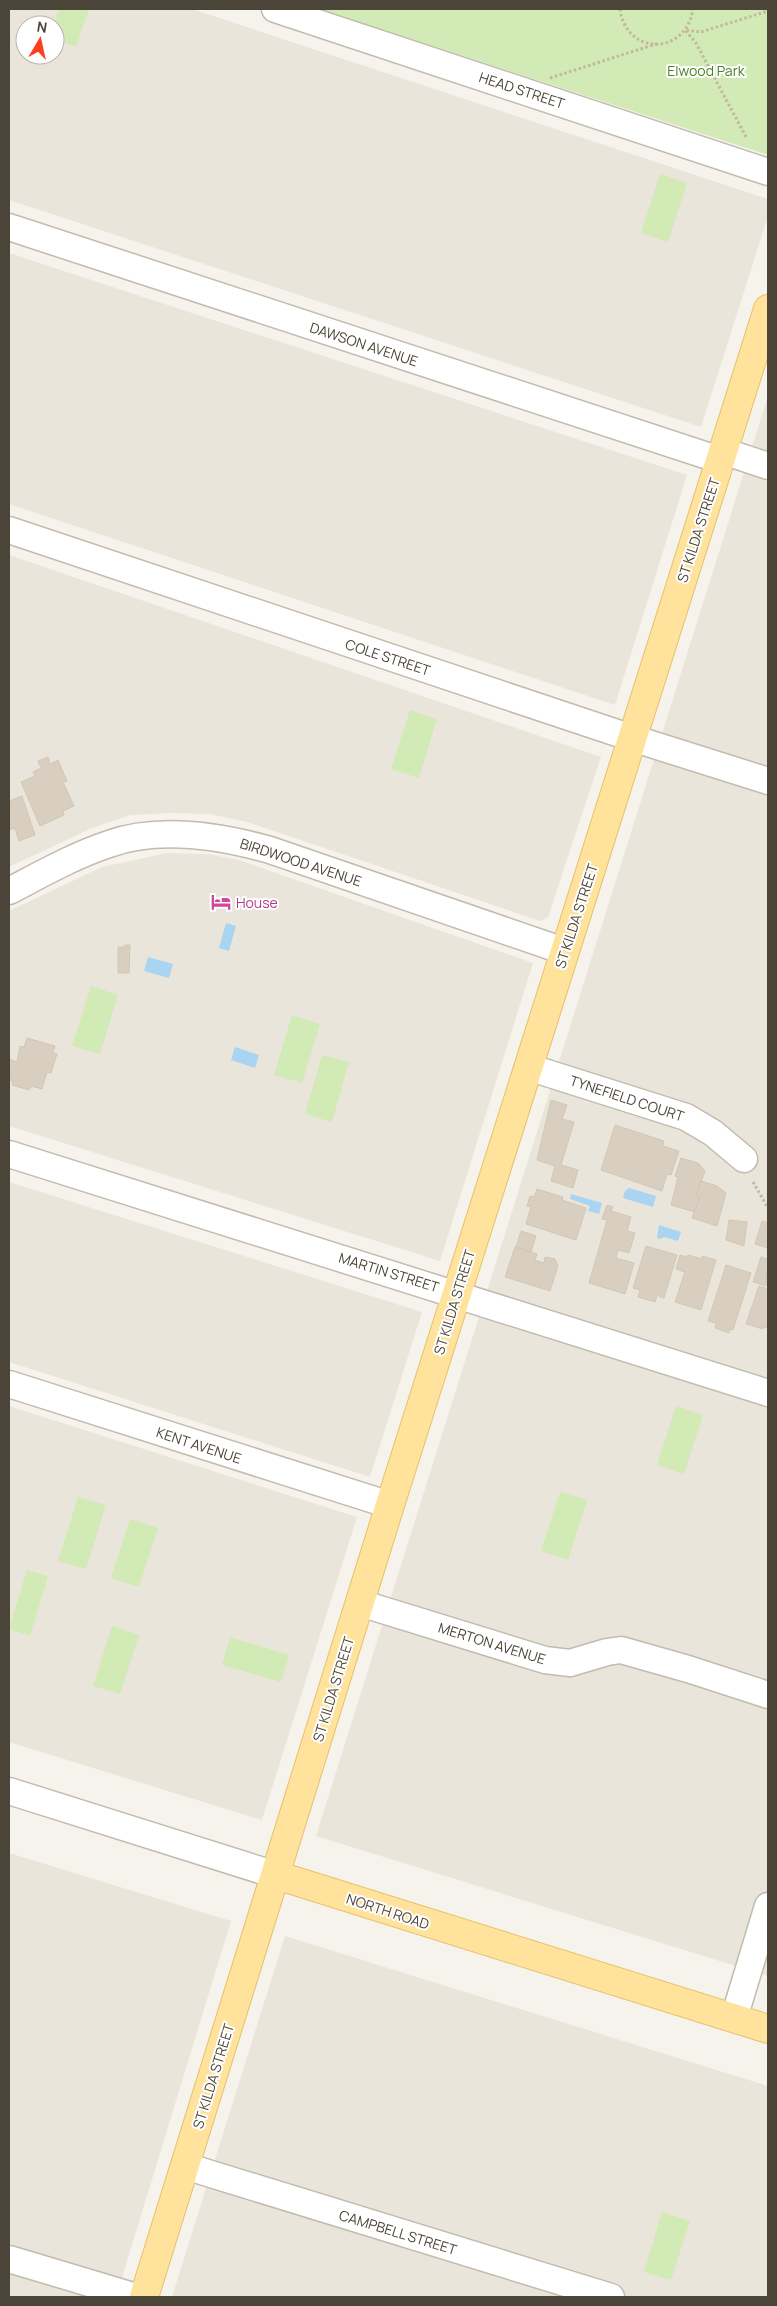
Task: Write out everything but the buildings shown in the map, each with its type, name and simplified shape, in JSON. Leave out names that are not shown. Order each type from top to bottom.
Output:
[{"type":"main road","name":"ST KILDA STREET","points":[[144,2297],[390,1505],[768,309]]},
{"type":"main road","name":"NORTH ROAD","points":[[276,1876],[768,2029]]},
{"type":"street","name":"HEAD STREET","points":[[275,9],[768,172]]},
{"type":"street","name":"DAWSON AVENUE","points":[[9,227],[721,456],[768,466]]},
{"type":"street","name":"COLE STREET","points":[[9,530],[632,738],[768,781]]},
{"type":"street","name":"BIRDWOOD AVENUE","points":[[9,891],[64,862],[111,843],[152,835],[194,836],[238,841],[270,850],[564,951]]},
{"type":"street","name":"TYNEFIELD COURT","points":[[528,1067],[686,1116],[713,1133],[748,1171]]},
{"type":"street","name":"MARTIN STREET","points":[[9,1154],[768,1393]]},
{"type":"street","name":"KENT AVENUE","points":[[9,1384],[390,1505]]},
{"type":"street","name":"MERTON AVENUE","points":[[360,1603],[545,1660],[570,1663],[606,1652],[621,1650],[768,1695]]},
{"type":"street","name":"NORTH ROAD","points":[[9,1791],[276,1876]]},
{"type":"street","points":[[734,2018],[768,1906]]},
{"type":"street","name":"CAMPBELL STREET","points":[[185,2166],[610,2297]]},
{"type":"street","points":[[9,2259],[136,2297]]},
{"type":"path","points":[[620,9],[621,18],[626,29],[634,37],[656,44]]},
{"type":"path","points":[[536,94],[550,77],[656,44],[667,43],[677,38],[691,20],[692,9]]},
{"type":"path","points":[[685,30],[701,32],[768,12]]},
{"type":"path","points":[[685,30],[696,43],[746,137]]},
{"type":"path","points":[[748,1171],[768,1208]]},
{"type":"shaded area","points":[[9,9],[192,9],[768,199],[768,216],[701,427],[9,200]]},
{"type":"shaded area","points":[[9,253],[687,475],[615,705],[9,504]]},
{"type":"shaded area","points":[[768,396],[768,1976],[316,1836]]},
{"type":"shaded area","points":[[9,555],[601,757],[548,917],[540,921],[247,822],[210,814],[130,815],[90,829],[9,867]]},
{"type":"shaded area","points":[[167,853],[209,854],[239,860],[533,963],[440,1261],[9,1126],[9,911],[102,867]]},
{"type":"shaded area","points":[[9,1182],[422,1312],[370,1477],[9,1362]]},
{"type":"shaded area","points":[[9,1406],[357,1517],[262,1820],[9,1742]]},
{"type":"shaded area","points":[[9,1853],[231,1921],[116,2297],[9,2297]]},
{"type":"shaded area","points":[[285,1936],[768,2086],[768,2297],[172,2297]]},
{"type":"green space","points":[[59,9],[89,9],[76,47],[65,43],[65,15],[57,15]]},
{"type":"green space","name":"Elwood Park","points":[[319,9],[768,9],[768,155]]},
{"type":"green space","points":[[660,174],[687,183],[668,242],[641,233]]},
{"type":"green space","points":[[410,710],[437,719],[419,778],[391,769]]},
{"type":"green space","points":[[91,986],[118,995],[100,1054],[72,1046]]},
{"type":"green space","points":[[292,1015],[320,1024],[302,1083],[274,1075]]},
{"type":"green space","points":[[322,1055],[349,1062],[332,1122],[305,1114]]},
{"type":"green space","points":[[676,1406],[703,1415],[684,1474],[657,1465]]},
{"type":"green space","points":[[560,1492],[587,1500],[568,1560],[541,1551]]},
{"type":"green space","points":[[78,1497],[106,1505],[86,1569],[58,1561]]},
{"type":"green space","points":[[130,1519],[158,1528],[139,1587],[111,1578]]},
{"type":"green space","points":[[27,1570],[48,1576],[30,1636],[9,1629]]},
{"type":"green space","points":[[112,1626],[139,1635],[120,1694],[93,1686]]},
{"type":"green space","points":[[230,1637],[289,1655],[281,1682],[222,1665]]},
{"type":"green space","points":[[662,2212],[690,2221],[671,2280],[644,2272]]},
{"type":"water","points":[[226,923],[236,926],[229,951],[219,948]]},
{"type":"water","points":[[148,957],[173,964],[169,978],[144,971]]},
{"type":"water","points":[[235,1047],[259,1055],[255,1068],[231,1060]]},
{"type":"water","points":[[629,1188],[656,1196],[653,1207],[623,1198],[625,1191]]},
{"type":"water","points":[[571,1194],[602,1203],[599,1214],[588,1211],[590,1206],[570,1199]]},
{"type":"water","points":[[659,1225],[681,1232],[678,1241],[664,1237],[657,1238]]},
{"type":"place","name":"House","points":[[221,902]]}]
